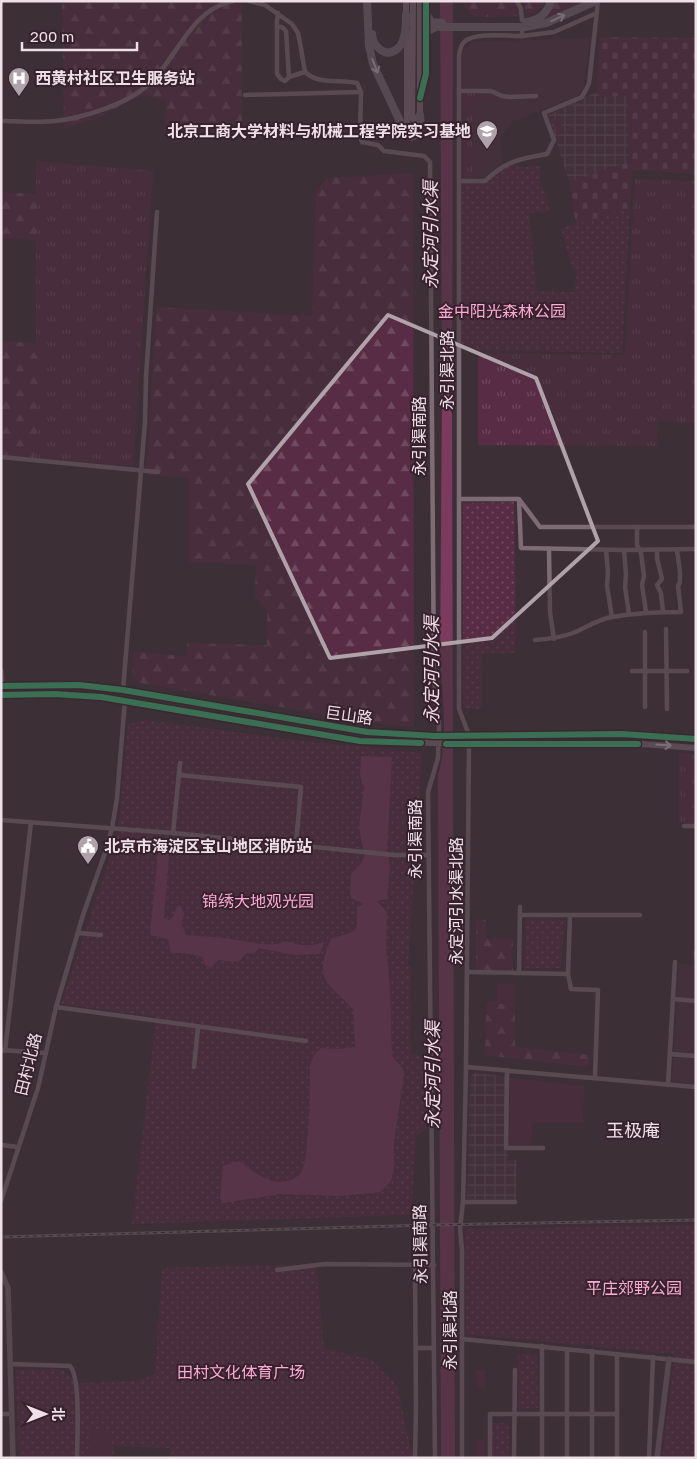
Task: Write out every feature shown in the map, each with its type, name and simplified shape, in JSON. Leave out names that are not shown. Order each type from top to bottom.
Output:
[{"type":"highway","points":[[369,1],[372,40],[377,48],[382,51],[390,52],[397,49],[403,40],[406,28],[406,15]]},
{"type":"highway","points":[[369,1],[369,46],[373,64],[405,132],[411,137],[417,135],[420,130],[420,114]]},
{"type":"highway","points":[[458,25],[534,21],[543,15],[551,1]]},
{"type":"highway","points":[[431,25],[525,27],[539,25],[595,2]]},
{"type":"highway","points":[[426,13],[431,25]]},
{"type":"highway","points":[[425,36],[431,25]]},
{"type":"main road","points":[[406,1],[407,125],[410,129],[415,128],[420,114],[420,1]]},
{"type":"main road","points":[[413,1],[412,118],[414,120],[420,114]]},
{"type":"main road","points":[[420,98],[426,74],[426,1]]},
{"type":"main road","name":"巨山路","points":[[2,686],[80,685],[123,690],[367,732],[434,736],[622,734],[696,739]]},
{"type":"main road","name":"巨山路","points":[[1,695],[70,695],[124,700],[360,741],[585,745],[628,743],[696,748]]},
{"type":"street","points":[[1,121],[53,121],[72,118],[106,108],[134,95],[148,86],[158,75],[196,21],[214,7],[233,1]]},
{"type":"street","points":[[244,95],[361,92],[357,83],[318,80],[310,77],[305,72],[298,33],[292,24],[265,5],[249,1]]},
{"type":"street","points":[[517,1],[521,9],[522,20]]},
{"type":"street","points":[[462,181],[485,181],[498,168],[511,162],[547,154],[554,140],[544,113],[582,97],[589,84],[597,13],[595,2]]},
{"type":"street","points":[[522,30],[522,36],[554,32],[597,13]]},
{"type":"street","points":[[278,14],[277,74],[283,81],[305,72]]},
{"type":"street","points":[[277,27],[282,27],[286,31],[289,77]]},
{"type":"street","name":"永引渠北路","points":[[469,735],[459,709],[458,56],[460,46],[465,40],[473,36],[522,36]]},
{"type":"street","points":[[459,90],[492,90],[502,96],[510,97],[536,96]]},
{"type":"street","name":"永引渠南路","points":[[361,92],[361,140],[378,144],[384,151],[424,156],[430,162],[434,680],[439,724],[438,758],[428,792],[435,1458]]},
{"type":"street","points":[[123,690],[141,470],[157,212]]},
{"type":"street","points":[[1,457],[158,472]]},
{"type":"street","points":[[459,499],[519,499]]},
{"type":"street","points":[[519,499],[540,527],[696,527]]},
{"type":"street","points":[[519,499],[521,548],[606,550],[696,549]]},
{"type":"street","points":[[637,527],[637,545],[641,553],[644,576],[642,585],[646,612]]},
{"type":"street","points":[[549,549],[550,612],[554,639]]},
{"type":"street","points":[[606,550],[607,586],[612,617]]},
{"type":"street","points":[[624,550],[626,574],[624,587],[629,614]]},
{"type":"street","points":[[657,550],[662,579],[657,585],[661,593],[663,612]]},
{"type":"street","points":[[535,640],[554,639],[612,617],[646,612],[681,612],[678,586],[680,572],[677,550]]},
{"type":"street","points":[[666,629],[667,709]]},
{"type":"street","points":[[645,632],[645,707]]},
{"type":"street","points":[[632,671],[687,670]]},
{"type":"street","points":[[1,671],[2,686]]},
{"type":"street","name":"田村北路","points":[[1,1201],[38,1088],[56,1007],[83,915],[112,828],[117,798],[124,700]]},
{"type":"street","name":"永定河引水渠北路","points":[[463,1202],[468,972],[469,735]]},
{"type":"street","points":[[173,833],[180,763]]},
{"type":"street","points":[[179,775],[301,787],[296,844]]},
{"type":"street","points":[[1,820],[173,833],[394,855],[429,856]]},
{"type":"street","points":[[31,822],[3,1051],[46,1053]]},
{"type":"street","points":[[684,826],[696,826]]},
{"type":"street","points":[[519,973],[520,907]]},
{"type":"street","points":[[520,915],[640,915]]},
{"type":"street","points":[[570,916],[568,974],[571,989],[598,990],[595,1077]]},
{"type":"street","points":[[79,933],[101,935]]},
{"type":"street","points":[[696,952],[696,958]]},
{"type":"street","points":[[668,1085],[675,962]]},
{"type":"street","points":[[468,972],[568,974]]},
{"type":"street","points":[[673,999],[696,1001]]},
{"type":"street","points":[[56,1007],[306,1041]]},
{"type":"street","points":[[194,1067],[198,1027]]},
{"type":"street","points":[[670,1054],[696,1056]]},
{"type":"street","points":[[466,1067],[696,1087]]},
{"type":"street","points":[[507,1070],[506,1148],[543,1148]]},
{"type":"street","points":[[1,1145],[18,1147]]},
{"type":"street","points":[[463,1202],[515,1202]]},
{"type":"street","name":"永引渠北路","points":[[462,1458],[462,1250],[460,1228],[463,1202]]},
{"type":"street","points":[[277,1270],[325,1264],[434,1265]]},
{"type":"street","points":[[415,1265],[415,1458]]},
{"type":"street","points":[[1,1272],[8,1288],[13,1458]]},
{"type":"street","points":[[462,1338],[696,1362]]},
{"type":"street","points":[[542,1346],[542,1458]]},
{"type":"street","points":[[416,1348],[434,1348]]},
{"type":"street","points":[[566,1349],[567,1458]]},
{"type":"street","points":[[592,1351],[592,1458]]},
{"type":"street","points":[[617,1354],[618,1458]]},
{"type":"street","points":[[649,1458],[653,1357]]},
{"type":"street","points":[[657,1458],[669,1359]]},
{"type":"street","points":[[10,1364],[70,1366],[73,1369],[77,1382],[77,1458]]},
{"type":"street","points":[[514,1458],[515,1370]]},
{"type":"street","points":[[1,1414],[12,1414]]},
{"type":"street","points":[[490,1458],[490,1414],[617,1414]]},
{"type":"highlighted area","points":[[388,315],[536,378],[598,541],[492,638],[330,658],[248,484]]},
{"type":"shaded area","points":[[440,1],[453,1],[452,415],[455,1458],[441,1458],[438,774],[443,752],[444,722],[440,668],[442,385]]},
{"type":"shaded area","points":[[590,38],[583,90],[579,95],[512,122],[500,138],[503,163],[485,177],[473,178],[474,99],[503,100],[492,94],[463,93],[463,52],[472,42]]},
{"type":"shaded area","points":[[597,92],[601,97],[627,95],[629,162],[569,182],[548,115]]},
{"type":"shaded area","points":[[361,756],[392,757],[387,851],[390,865],[387,899],[377,901],[387,912],[386,947],[390,988],[392,1056],[403,1069],[404,1074],[394,1142],[394,1169],[391,1181],[380,1192],[342,1196],[280,1194],[224,1203],[220,1199],[223,1166],[239,1161],[263,1177],[276,1182],[292,1180],[301,1173],[306,1153],[309,1122],[310,1065],[314,1055],[321,1048],[341,1049],[355,1047],[353,1009],[330,986],[323,972],[323,964],[331,939],[353,932],[357,927],[357,908],[364,903],[352,899],[350,894],[351,875],[365,856],[359,828],[364,787],[360,775]]},
{"type":"shaded area","points":[[159,842],[170,842],[164,918],[169,920],[173,917],[177,906],[181,906],[184,915],[181,923],[186,935],[225,938],[258,944],[286,941],[300,945],[310,945],[324,942],[320,954],[295,955],[259,948],[254,954],[247,953],[238,962],[218,960],[211,968],[205,965],[203,957],[186,953],[171,953],[168,939],[150,935]]},
{"type":"shaded area","points":[[679,964],[696,965],[696,1083],[672,1082]]},
{"type":"shaded area","points":[[476,1072],[510,1078],[508,1160],[517,1160],[516,1200],[467,1199],[470,1077]]},
{"type":"green space","points":[[62,1],[242,1],[242,123],[165,126],[166,101],[143,95],[98,117],[64,129]]},
{"type":"green space","points":[[464,1],[515,1],[520,16],[475,17],[464,7]]},
{"type":"green space","points":[[522,1],[544,1],[540,9],[528,16]]},
{"type":"green space","points":[[554,1],[590,1],[546,20],[545,18],[551,10]]},
{"type":"green space","points":[[600,37],[696,38],[696,174],[632,170],[630,209],[576,224],[569,182],[629,162],[627,96],[601,97],[597,92]]},
{"type":"green space","points":[[463,93],[492,94],[505,100],[474,100],[473,178],[465,178],[462,175]]},
{"type":"green space","points":[[560,118],[564,133],[557,135],[553,120]]},
{"type":"green space","points":[[36,161],[153,171],[133,466],[34,458],[43,344],[36,343]]},
{"type":"green space","name":"金中阳光森林公园","points":[[512,164],[520,167],[540,166],[540,186],[545,192],[549,211],[529,213],[537,291],[575,292],[576,269],[572,269],[561,228],[630,209],[622,353],[462,350],[462,183],[487,182],[499,170]]},
{"type":"green space","points":[[413,173],[414,727],[379,724],[140,683],[132,676],[134,652],[187,656],[187,643],[267,645],[267,610],[255,597],[256,565],[189,562],[189,478],[146,475],[157,307],[312,316],[316,191],[327,178]]},
{"type":"green space","points":[[635,179],[696,181],[696,423],[658,421],[657,446],[478,445],[478,353],[625,355]]},
{"type":"green space","points":[[1,192],[36,194],[36,240],[1,238]]},
{"type":"green space","points":[[1,341],[43,344],[34,458],[2,455]]},
{"type":"green space","points":[[514,502],[516,653],[482,653],[482,709],[463,708],[463,503]]},
{"type":"green space","name":"锦绣大地观光园","points":[[145,720],[302,741],[422,753],[408,964],[411,966],[411,1054],[426,1057],[426,1129],[416,1136],[411,1215],[132,1224],[156,1017],[61,1004],[118,833],[128,724]]},
{"type":"green space","points":[[679,753],[696,754],[696,823],[679,823]]},
{"type":"green space","points":[[526,919],[564,920],[561,968],[524,968]]},
{"type":"green space","points":[[476,920],[486,920],[486,939],[513,939],[513,971],[476,971]]},
{"type":"green space","points":[[497,984],[515,984],[515,1004],[497,1004]]},
{"type":"green space","points":[[497,1001],[497,1004],[515,1004],[515,1047],[589,1055],[589,1067],[485,1055],[486,1002]]},
{"type":"green space","points":[[510,1078],[584,1086],[583,1123],[533,1123],[531,1145],[509,1145]]},
{"type":"green space","name":"平庄郊野公园","points":[[696,1225],[696,1458],[662,1458],[675,1354],[466,1334],[465,1229]]},
{"type":"green space","name":"田村文化体育广场","points":[[316,1264],[324,1348],[372,1360],[397,1386],[413,1458],[170,1458],[170,1448],[114,1446],[114,1458],[19,1458],[16,1370],[61,1369],[77,1383],[136,1381],[155,1374],[162,1268]]},
{"type":"green space","points":[[518,1354],[537,1354],[538,1408],[519,1409]]},
{"type":"green space","points":[[476,1370],[485,1370],[485,1388],[477,1388]]},
{"type":"green space","points":[[492,1423],[509,1423],[509,1458],[493,1458]]},
{"type":"green space","points":[[110,1429],[109,1458],[89,1458],[90,1430]]},
{"type":"green space","points":[[477,1440],[485,1440],[485,1458],[477,1458]]},
{"type":"railway","points":[[1,1237],[696,1220]]},
{"type":"cycle path","points":[[420,98],[426,74],[426,1]]},
{"type":"cycle path","points":[[1,686],[79,685],[123,690],[367,732],[435,736],[622,734],[696,739]]},
{"type":"cycle path","points":[[1,695],[54,694],[101,697],[360,741],[421,743]]},
{"type":"cycle path","points":[[446,744],[638,744]]},
{"type":"place","name":"西黄村社区卫生服务站","points":[[19,97]]},
{"type":"place","name":"北京工商大学材料与机械工程学院实习基地","points":[[487,150]]},
{"type":"place","name":"北京市海淀区宝山地区消防站","points":[[88,865]]},
{"type":"district","name":"玉极庵","points":[[633,1131]]},
{"type":"water label","name":"永定河引水渠","points":[[431,235]]},
{"type":"water label","name":"永定河引水渠","points":[[432,670]]},
{"type":"water label","name":"永定河引水渠","points":[[433,1075]]}]
